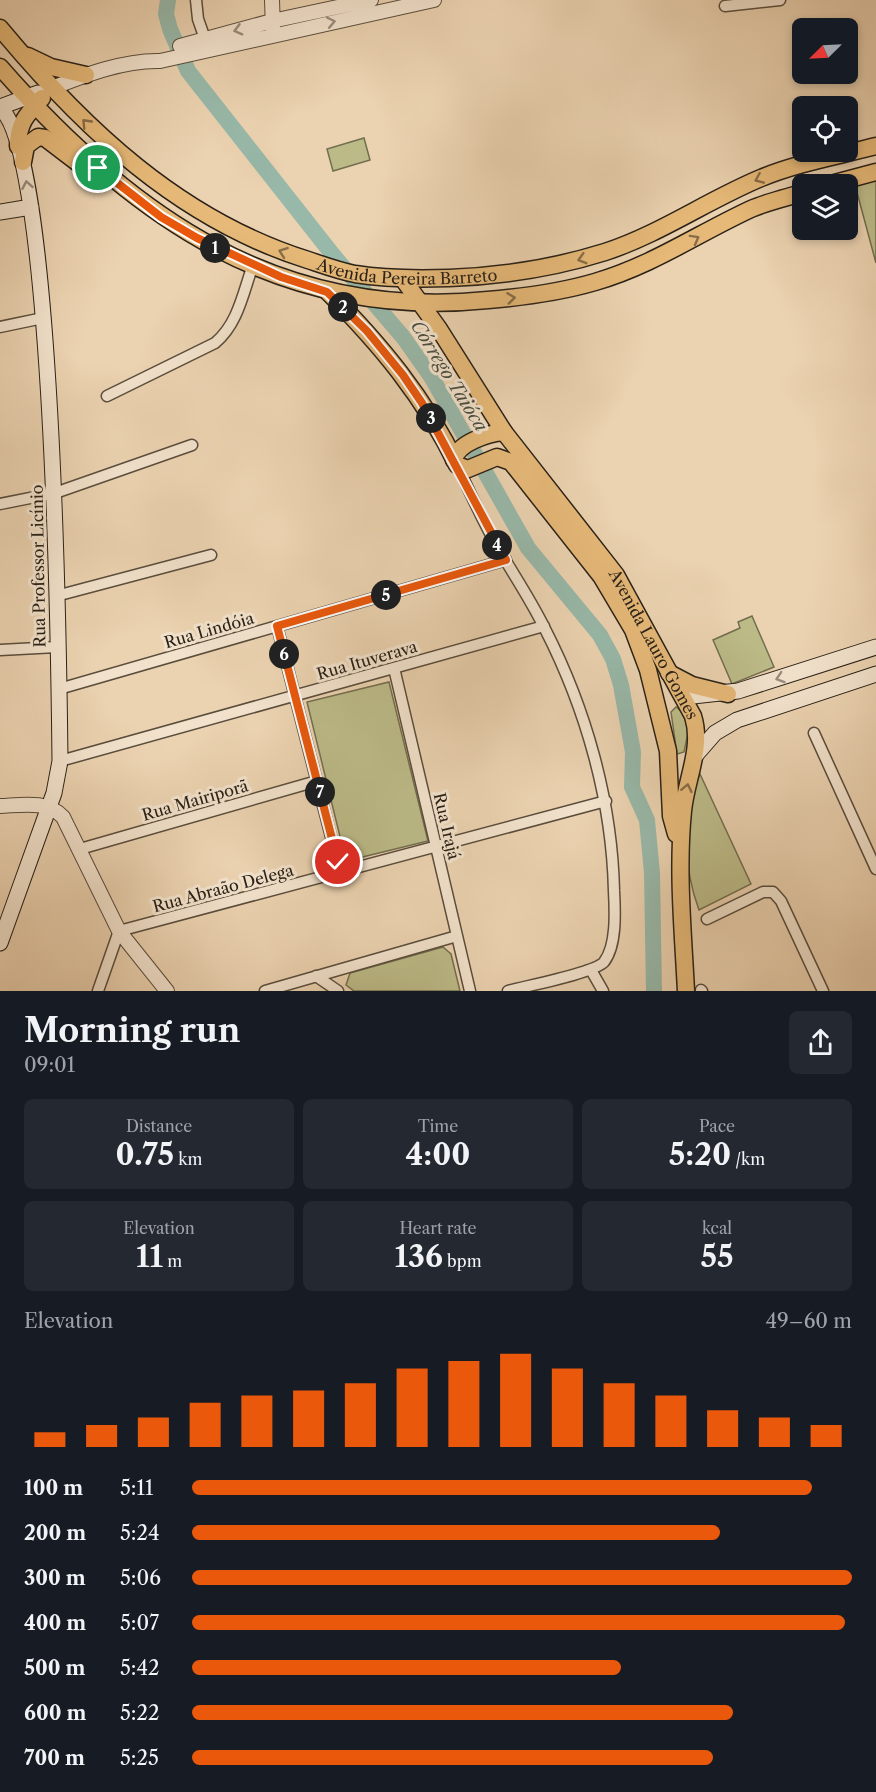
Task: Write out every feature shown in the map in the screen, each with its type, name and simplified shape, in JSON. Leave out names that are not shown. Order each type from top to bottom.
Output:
[{"type":"main road","name":"Avenida Pereira Barreto","points":[[0,28],[52,88],[99,136],[141,172],[184,203],[254,241],[338,270],[376,277],[403,279],[496,276],[580,259],[630,242],[763,177],[876,146]]},
{"type":"main road","points":[[17,49],[51,67],[87,75]]},
{"type":"main road","name":"Avenida Pereira Barreto","points":[[0,67],[98,168],[130,194],[197,238],[253,265],[327,292],[361,298],[422,304],[453,304],[536,294],[593,283],[650,263],[758,206],[792,196]]},
{"type":"main road","points":[[0,108],[31,101],[52,88]]},
{"type":"main road","points":[[18,146],[20,125],[31,101]]},
{"type":"main road","name":"Rua Professor Licínio","points":[[0,108],[10,120],[23,162],[31,207],[44,318],[55,493],[60,761],[58,780],[0,943]]},
{"type":"main road","points":[[23,162],[29,141],[38,137],[45,138],[89,171],[130,194]]},
{"type":"main road","points":[[858,177],[876,172]]},
{"type":"main road","points":[[0,212],[31,207]]},
{"type":"main road","name":"Avenida Lauro Gomes","points":[[403,279],[453,350],[504,432],[616,575],[684,697],[697,727],[694,757],[683,810],[682,862]]},
{"type":"main road","points":[[327,292],[367,331],[403,375],[464,461],[481,439],[504,432]]},
{"type":"main road","name":"Avenida Lauro Gomes","points":[[453,304],[449,331],[453,350]]},
{"type":"main road","name":"Avenida Lauro Gomes","points":[[464,461],[505,458],[518,468],[612,591],[638,642],[668,751],[671,816],[682,862],[696,991]]},
{"type":"main road","points":[[660,720],[662,710],[668,703],[684,697],[728,694],[876,647]]},
{"type":"main road","points":[[812,668],[818,693]]},
{"type":"main road","points":[[669,672],[692,685],[728,694]]},
{"type":"main road","points":[[668,751],[677,763],[686,763],[709,739],[729,723],[876,674]]},
{"type":"street","points":[[196,0],[198,19],[205,39]]},
{"type":"street","points":[[272,0],[273,28]]},
{"type":"street","points":[[52,88],[87,75],[273,28],[370,0]]},
{"type":"street","points":[[185,49],[205,39],[434,0]]},
{"type":"street","points":[[724,6],[780,0]]},
{"type":"street","points":[[107,396],[215,343],[226,334],[233,324],[253,265]]},
{"type":"street","points":[[0,327],[44,318]]},
{"type":"street","points":[[0,504],[55,493],[192,445]]},
{"type":"street","points":[[464,461],[473,498],[544,626],[568,679],[606,801],[613,865],[614,917],[607,956],[602,964],[591,970],[508,991]]},
{"type":"street","points":[[56,596],[211,555]]},
{"type":"street","name":"Rua Lindóia","points":[[59,688],[506,560]]},
{"type":"street","points":[[277,626],[340,872]]},
{"type":"street","name":"Rua Ituverava","points":[[60,761],[544,626]]},
{"type":"street","points":[[0,650],[57,647]]},
{"type":"street","name":"Rua Irajá","points":[[394,668],[470,991]]},
{"type":"street","points":[[814,734],[876,869]]},
{"type":"street","name":"Rua Mairiporã","points":[[80,849],[317,781]]},
{"type":"street","name":"Rua Abraão Delega","points":[[119,931],[606,801]]},
{"type":"street","points":[[0,806],[49,807],[63,818],[119,931],[167,991]]},
{"type":"street","points":[[707,919],[763,892],[773,892],[781,901],[823,991]]},
{"type":"street","points":[[98,991],[119,931]]},
{"type":"street","points":[[265,991],[457,936]]},
{"type":"street","points":[[591,970],[603,991]]},
{"type":"street","points":[[316,976],[338,991]]},
{"type":"shaded area","points":[[364,138],[370,160],[333,171],[327,149]]},
{"type":"shaded area","points":[[876,179],[876,263],[858,196],[858,184]]},
{"type":"shaded area","points":[[752,616],[774,667],[732,684],[713,640],[740,628],[738,622]]},
{"type":"shaded area","points":[[389,682],[428,841],[346,861],[307,702]]},
{"type":"shaded area","points":[[676,707],[684,713],[688,733],[684,752],[677,754],[671,712]]},
{"type":"shaded area","points":[[700,774],[751,884],[699,910],[690,877],[687,842],[690,807]]},
{"type":"shaded area","points":[[443,947],[451,954],[460,991],[354,991],[346,985],[350,973]]},
{"type":"waterway","name":"Córrego Taióca","points":[[168,0],[166,14],[170,29],[188,71],[333,255],[403,337],[432,378],[528,548],[600,635],[613,659],[621,685],[633,752],[632,787],[647,820],[652,873],[654,991]]},
{"type":"route","points":[[98,168],[161,217],[197,238],[225,253],[281,277],[327,292],[367,331],[403,375],[422,403],[506,560],[277,626],[338,862]]}]
